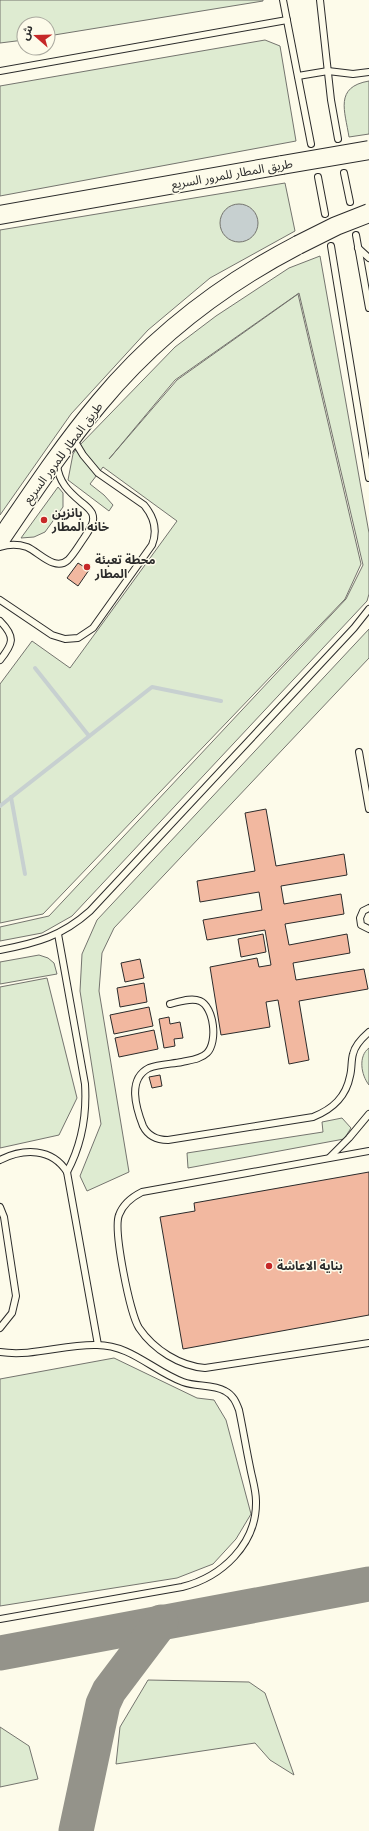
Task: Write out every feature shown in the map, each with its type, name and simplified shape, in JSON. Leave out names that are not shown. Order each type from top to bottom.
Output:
[{"type":"main road","name":"طريق المطار للمرور السريع","points":[[0,215],[369,150]]},
{"type":"main road","name":"طريق المطار للمرور السريع","points":[[0,540],[72,436],[125,374],[179,324],[238,280],[269,260],[336,226],[369,213]]},
{"type":"lane","points":[[283,0],[311,144]]},
{"type":"lane","points":[[320,0],[338,139]]},
{"type":"lane","points":[[0,71],[287,20]]},
{"type":"lane","points":[[298,76],[328,71],[353,74],[369,72]]},
{"type":"lane","points":[[344,173],[350,202]]},
{"type":"lane","points":[[318,178],[325,214]]},
{"type":"lane","points":[[356,235],[369,308]]},
{"type":"lane","points":[[331,246],[369,478]]},
{"type":"lane","points":[[358,248],[369,258]]},
{"type":"lane","points":[[0,600],[52,634],[65,639],[78,638],[93,628],[155,539],[155,525],[149,511],[144,505],[98,473],[87,460],[72,436]]},
{"type":"lane","points":[[0,546],[14,544],[21,545],[33,550],[51,562],[60,564],[68,560],[90,530],[93,521],[91,512],[64,485],[58,472],[57,457]]},
{"type":"lane","points":[[0,950],[33,944],[58,934],[80,920],[90,911],[354,628],[369,609]]},
{"type":"lane","points":[[0,621],[9,631],[11,640],[8,650],[0,660]]},
{"type":"lane","points":[[359,752],[369,809]]},
{"type":"lane","points":[[369,908],[363,911],[360,918],[361,925],[369,929]]},
{"type":"lane","points":[[58,934],[85,1084],[86,1099],[86,1114],[80,1144],[67,1172]]},
{"type":"lane","points":[[170,1004],[191,1000],[203,1003],[209,1010],[214,1036],[211,1047],[203,1056],[192,1060],[153,1067],[143,1072],[136,1082],[135,1094],[143,1126],[150,1135],[161,1140],[313,1117],[324,1113],[334,1106],[348,1087],[353,1054],[356,1046],[369,1032]]},
{"type":"lane","points":[[330,1157],[369,1114]]},
{"type":"lane","points":[[369,1151],[142,1192],[131,1198],[122,1208],[116,1224],[131,1306],[139,1328],[149,1340],[171,1358],[196,1367],[214,1366],[369,1343]]},
{"type":"lane","points":[[0,1160],[18,1154],[40,1152],[56,1159],[67,1172],[98,1345]]},
{"type":"lane","points":[[0,1207],[4,1217],[16,1296],[12,1313],[0,1328]]},
{"type":"lane","points":[[0,1352],[26,1353],[98,1345],[112,1346],[137,1356],[185,1383],[218,1388],[232,1396],[239,1410],[256,1500],[255,1512],[249,1534],[240,1550],[228,1564],[218,1572],[195,1584],[0,1619]]},
{"type":"green space","points":[[0,0],[263,0],[56,35],[56,16],[16,16],[16,41],[0,43]]},
{"type":"green space","points":[[265,40],[280,46],[296,141],[0,196],[0,86]]},
{"type":"green space","points":[[369,81],[369,134],[349,137],[344,109],[346,94],[358,84]]},
{"type":"green space","points":[[285,183],[295,231],[210,278],[148,330],[71,414],[0,515],[0,230]]},
{"type":"green space","points":[[320,256],[369,533],[369,594],[367,601],[72,916],[42,933],[0,941],[0,927],[49,916],[346,599],[363,565],[299,293],[175,380],[109,459],[177,380],[298,294],[361,564],[345,599],[43,914],[0,923],[0,684],[32,641],[70,668],[177,521],[103,467],[90,484],[104,495],[113,505],[109,511],[68,480],[73,454],[77,448],[175,347],[216,316],[289,268]]},
{"type":"green space","points":[[58,487],[63,493],[63,507],[45,532],[34,537],[21,538]]},
{"type":"green space","points":[[369,629],[369,658],[114,928],[102,953],[99,991],[129,1172],[87,1191],[80,1176],[101,1124],[80,991],[82,954],[97,920]]},
{"type":"green space","points":[[39,955],[48,958],[54,963],[57,974],[0,984],[0,962]]},
{"type":"green space","points":[[47,978],[77,1098],[59,1135],[0,1148],[0,987]]},
{"type":"green space","points":[[369,1048],[369,1085],[364,1076],[362,1061],[363,1056]]},
{"type":"green space","points":[[342,1118],[351,1128],[344,1139],[188,1168],[187,1153],[323,1132],[322,1122]]},
{"type":"green space","points":[[114,1358],[197,1398],[214,1400],[226,1420],[251,1514],[236,1539],[213,1564],[177,1578],[0,1606],[0,1379]]},
{"type":"green space","points":[[148,1680],[249,1682],[265,1693],[294,1775],[270,1760],[255,1743],[116,1764],[120,1727]]},
{"type":"green space","points":[[0,1727],[29,1746],[38,1779],[0,1787]]},
{"type":"shaded area","points":[[239,204],[249,207],[255,213],[258,223],[255,233],[249,239],[239,242],[229,239],[223,233],[220,223],[223,213],[229,207]]},
{"type":"building","points":[[78,563],[89,570],[78,586],[67,578]]},
{"type":"building","points":[[266,809],[276,866],[344,854],[347,875],[281,886],[284,904],[341,894],[344,914],[285,924],[289,945],[347,934],[350,953],[293,963],[296,980],[364,969],[368,989],[299,1001],[309,1060],[289,1064],[278,1000],[266,1002],[270,1027],[221,1035],[210,967],[257,958],[259,967],[271,965],[265,930],[207,940],[203,920],[262,910],[259,892],[200,902],[197,881],[255,871],[245,813]]},
{"type":"building","points":[[263,934],[266,952],[241,957],[238,939]]},
{"type":"building","points":[[140,959],[144,978],[125,982],[121,963]]},
{"type":"building","points":[[144,983],[147,1002],[120,1007],[117,988]]},
{"type":"building","points":[[149,1007],[153,1026],[114,1034],[110,1015]]},
{"type":"building","points":[[169,1017],[170,1024],[180,1022],[183,1038],[174,1039],[175,1046],[164,1048],[159,1019]]},
{"type":"building","points":[[154,1030],[158,1049],[119,1057],[115,1038]]},
{"type":"building","points":[[160,1075],[162,1086],[152,1088],[149,1077]]},
{"type":"building","name":"بناية الاعاشة","points":[[369,1172],[369,1315],[183,1349],[160,1217],[195,1211],[194,1203]]},
{"type":"waterway","points":[[35,668],[89,736]]},
{"type":"waterway","points":[[0,806],[152,687],[221,701]]},
{"type":"waterway","points":[[11,797],[25,874]]},
{"type":"taxiway","points":[[0,1653],[369,1584]]},
{"type":"taxiway","points":[[76,1831],[103,1704],[109,1691],[161,1622]]},
{"type":"place","name":"بانزين خانه المطار","points":[[44,520]]},
{"type":"place","name":"محطة تعبئة المطار","points":[[87,567]]},
{"type":"place","name":"بناية الاعاشة","points":[[269,1266]]}]
